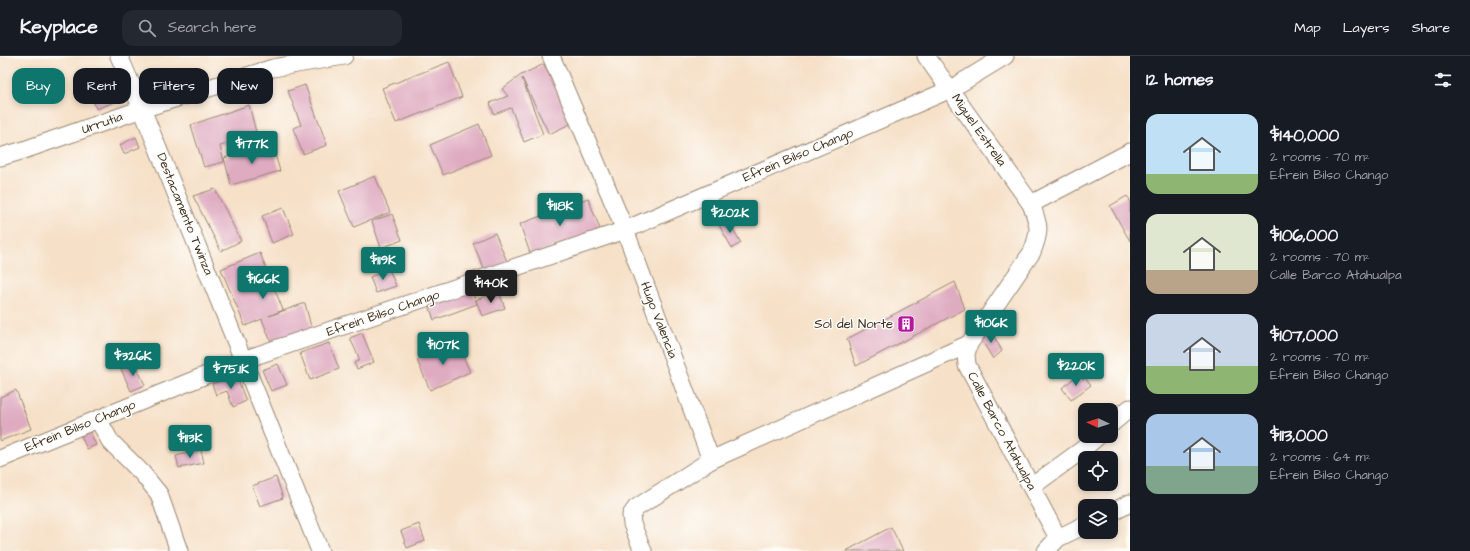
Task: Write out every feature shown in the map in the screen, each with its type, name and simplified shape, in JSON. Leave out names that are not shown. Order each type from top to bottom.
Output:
[{"type":"street","name":"Destacamento Twinza","points":[[119,56],[142,109],[320,551]]},
{"type":"street","name":"Urrutia","points":[[0,157],[142,109],[271,62],[344,56]]},
{"type":"street","name":"Hugo Valencia","points":[[550,56],[625,230],[711,460]]},
{"type":"street","name":"Miguel Estrella","points":[[926,56],[951,89],[1031,204]]},
{"type":"street","name":"Efrein Bilso Chango","points":[[0,458],[243,360],[625,230],[951,89],[1005,56]]},
{"type":"street","points":[[1031,204],[1130,152]]},
{"type":"street","name":"Calle Barco Atahualpa","points":[[1031,204],[1038,222],[1038,237],[1032,252],[969,344],[966,354],[967,365],[1058,538]]},
{"type":"street","points":[[643,551],[632,524],[631,515],[636,508],[711,460],[969,344]]},
{"type":"street","points":[[1118,418],[1130,408]]},
{"type":"street","points":[[98,419],[110,441],[142,473],[159,494],[179,551]]},
{"type":"street","points":[[1031,487],[1090,443]]},
{"type":"street","points":[[1118,509],[1130,503]]},
{"type":"street","points":[[1046,551],[1058,538],[1078,528]]},
{"type":"building","points":[[449,62],[462,97],[396,123],[382,88]]},
{"type":"building","points":[[544,64],[572,123],[549,134],[522,78],[543,134],[524,142],[511,108],[494,114],[490,103],[508,96],[502,89],[521,75]]},
{"type":"building","points":[[305,85],[327,145],[303,154],[293,128],[301,125],[288,91]]},
{"type":"building","points":[[94,104],[110,104],[96,109]]},
{"type":"building","points":[[249,105],[257,136],[220,146],[224,162],[204,167],[191,125]]},
{"type":"building","points":[[479,124],[491,155],[443,175],[430,145]]},
{"type":"building","points":[[136,137],[140,147],[124,154],[120,145]]},
{"type":"building","points":[[272,144],[280,171],[231,185],[224,158]]},
{"type":"building","points":[[375,176],[390,212],[354,227],[339,191]]},
{"type":"building","points":[[215,189],[241,241],[221,251],[193,196]]},
{"type":"building","points":[[1127,196],[1130,200],[1130,241],[1110,206]]},
{"type":"building","points":[[588,198],[600,229],[531,256],[520,224]]},
{"type":"building","points":[[283,208],[294,234],[272,243],[262,216]]},
{"type":"building","points":[[392,214],[402,240],[381,248],[372,221]]},
{"type":"building","points":[[728,220],[741,243],[732,248],[719,225]]},
{"type":"building","points":[[495,233],[509,266],[487,276],[473,243]]},
{"type":"building","points":[[260,253],[283,310],[269,316],[305,303],[312,331],[271,342],[262,319],[245,326],[221,269]]},
{"type":"building","points":[[389,269],[396,286],[376,293],[370,277]]},
{"type":"building","name":"Sol del Norte","points":[[955,282],[965,309],[856,366],[847,339]]},
{"type":"building","points":[[471,289],[477,304],[434,320],[429,305]]},
{"type":"building","points":[[499,291],[505,308],[482,316],[476,300]]},
{"type":"building","points":[[989,327],[1002,351],[993,359],[981,339]]},
{"type":"building","points":[[362,333],[374,362],[357,369],[354,363],[360,360],[350,338]]},
{"type":"building","points":[[452,342],[457,343],[470,372],[430,390],[417,360]]},
{"type":"building","points":[[329,343],[339,369],[310,380],[300,353]]},
{"type":"building","points":[[135,363],[145,385],[131,391],[121,369]]},
{"type":"building","points":[[278,364],[287,385],[271,391],[262,370]]},
{"type":"building","points":[[1079,374],[1091,385],[1071,400],[1062,388]]},
{"type":"building","points":[[236,375],[246,401],[233,407],[227,391],[216,395],[212,384]]},
{"type":"building","points":[[16,390],[31,429],[0,441],[0,397]]},
{"type":"building","points":[[90,432],[96,445],[87,449],[81,436]]},
{"type":"building","points":[[201,450],[204,463],[179,468],[176,456]]},
{"type":"building","points":[[276,477],[283,498],[260,506],[252,486]]},
{"type":"building","points":[[419,524],[425,541],[407,548],[401,531]]},
{"type":"building","points":[[891,527],[903,551],[846,551]]},
{"type":"place","name":"Sol del Norte","points":[[906,324]]}]
